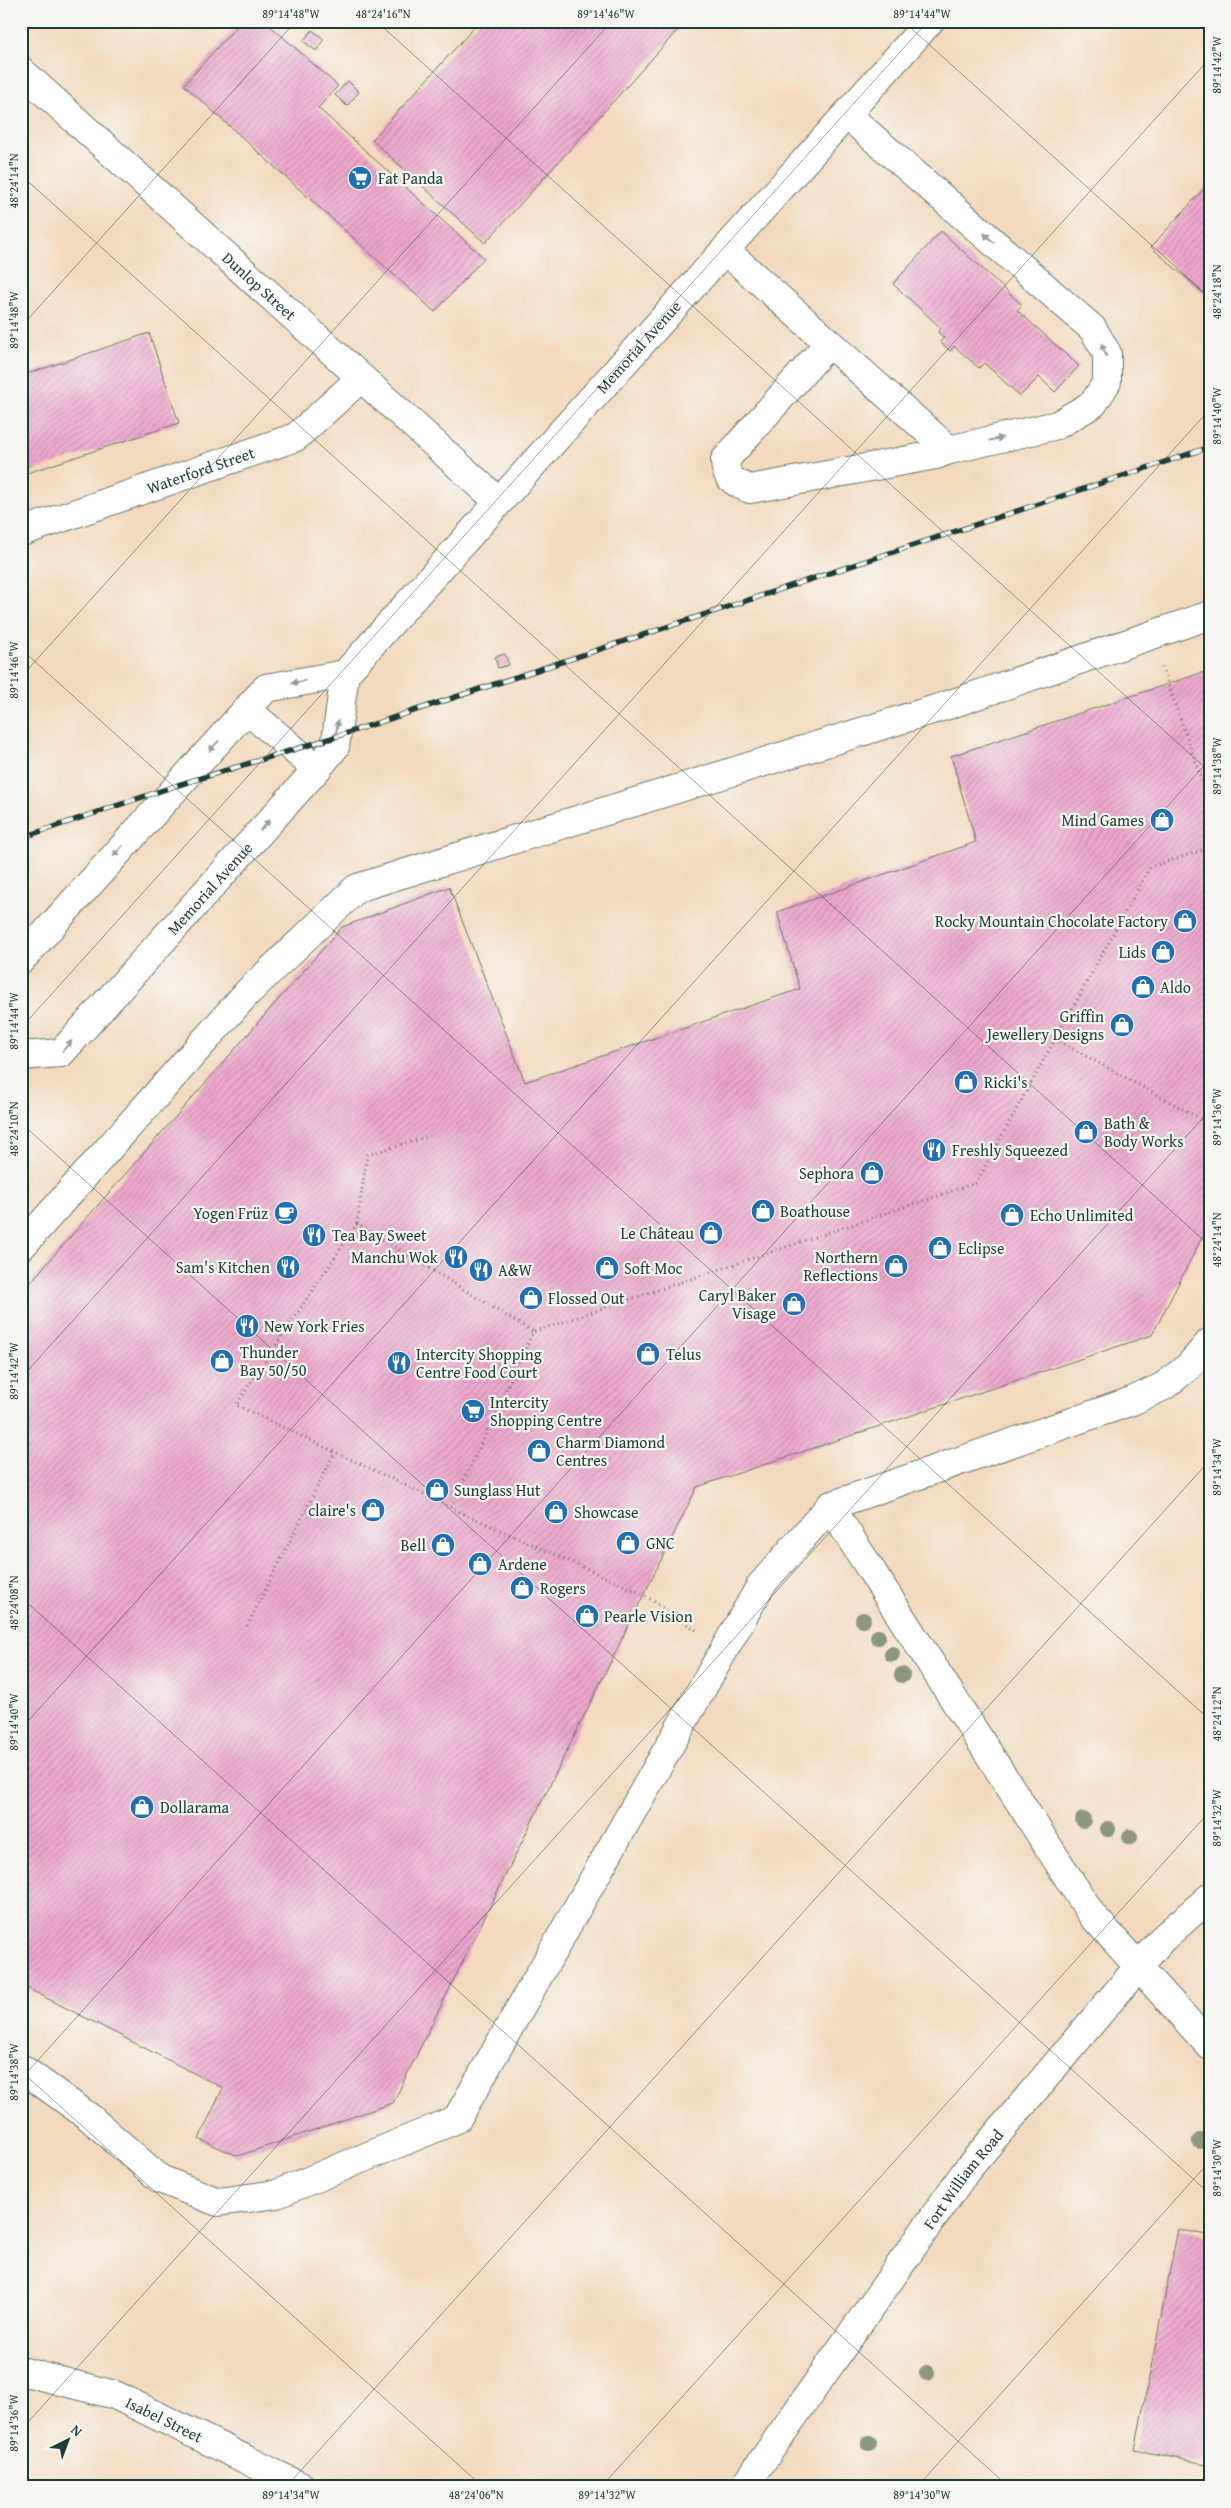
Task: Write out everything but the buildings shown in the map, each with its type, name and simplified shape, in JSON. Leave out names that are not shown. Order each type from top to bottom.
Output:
[{"type":"main road","name":"Memorial Avenue","points":[[21,1056],[61,1053],[317,769],[335,747],[346,674],[498,501],[726,251],[930,21]]},
{"type":"main road","name":"Dunlop Street","points":[[21,71],[498,501]]},
{"type":"main road","points":[[829,343],[725,460],[725,471],[731,481],[750,490],[936,455],[949,450],[1057,426],[1093,404],[1107,382],[1107,352],[1092,329],[847,115]]},
{"type":"main road","points":[[726,251],[949,450]]},
{"type":"main road","name":"Waterford Street","points":[[21,532],[296,437],[362,378]]},
{"type":"main road","points":[[21,1247],[247,993],[357,888],[945,706],[1210,615]]},
{"type":"main road","points":[[21,960],[266,688],[346,674]]},
{"type":"main road","points":[[247,710],[317,769]]},
{"type":"main road","points":[[21,2068],[89,2117],[160,2179],[218,2202],[277,2194],[457,2119],[761,1585],[830,1506],[1132,1400],[1164,1386],[1189,1366],[1210,1342]]},
{"type":"main road","points":[[830,1506],[1092,1915],[1210,2046]]},
{"type":"main road","name":"Fort William Road","points":[[744,2487],[966,2171],[1162,1940],[1210,1896]]},
{"type":"main road","name":"Isabel Street","points":[[21,2371],[115,2394],[302,2487]]},
{"type":"path","points":[[1149,636],[1210,803]]},
{"type":"path","points":[[451,1508],[533,1332],[976,1183],[1150,867],[1210,848]]},
{"type":"path","points":[[1055,1039],[1210,1124]]},
{"type":"path","points":[[430,1136],[367,1155],[357,1224],[236,1405],[451,1508],[643,1594],[725,1649]]},
{"type":"path","points":[[357,1224],[533,1332]]},
{"type":"path","points":[[247,1626],[335,1452]]},
{"type":"railway","points":[[21,838],[178,785],[335,737],[1210,447]]},
{"type":"place","name":"Fat Panda","points":[[360,178]]},
{"type":"place","name":"Mind Games","points":[[1162,820]]},
{"type":"place","name":"Rocky Mountain Chocolate Factory","points":[[1185,921]]},
{"type":"place","name":"Lids","points":[[1163,952]]},
{"type":"place","name":"Aldo","points":[[1143,987]]},
{"type":"place","name":"Griffin Jewellery Designs","points":[[1122,1025]]},
{"type":"place","name":"Ricki's","points":[[966,1082]]},
{"type":"place","name":"Bath & Body Works","points":[[1086,1132]]},
{"type":"place","name":"Freshly Squeezed","points":[[934,1150]]},
{"type":"place","name":"Sephora","points":[[872,1173]]},
{"type":"place","name":"Boathouse","points":[[763,1211]]},
{"type":"place","name":"Yogen Früz","points":[[286,1213]]},
{"type":"place","name":"Echo Unlimited","points":[[1012,1215]]},
{"type":"place","name":"Le Château","points":[[711,1233]]},
{"type":"place","name":"Tea Bay Sweet","points":[[314,1235]]},
{"type":"place","name":"Eclipse","points":[[940,1248]]},
{"type":"place","name":"Manchu Wok","points":[[456,1257]]},
{"type":"place","name":"Northern Reflections","points":[[896,1266]]},
{"type":"place","name":"Sam's Kitchen","points":[[288,1267]]},
{"type":"place","name":"Soft Moc","points":[[607,1268]]},
{"type":"place","name":"A&W","points":[[481,1270]]},
{"type":"place","name":"Flossed Out","points":[[531,1298]]},
{"type":"place","name":"Caryl Baker Visage","points":[[794,1304]]},
{"type":"place","name":"New York Fries","points":[[247,1326]]},
{"type":"place","name":"Telus","points":[[648,1354]]},
{"type":"place","name":"Thunder Bay 50/50","points":[[222,1361]]},
{"type":"place","name":"Intercity Shopping Centre Food Court","points":[[399,1363]]},
{"type":"place","name":"Intercity Shopping Centre","points":[[473,1411]]},
{"type":"place","name":"Charm Diamond Centres","points":[[539,1451]]},
{"type":"place","name":"Sunglass Hut","points":[[437,1490]]},
{"type":"place","name":"claire's","points":[[373,1510]]},
{"type":"place","name":"Showcase","points":[[556,1512]]},
{"type":"place","name":"GNC","points":[[628,1543]]},
{"type":"place","name":"Bell","points":[[443,1545]]},
{"type":"place","name":"Ardene","points":[[480,1564]]},
{"type":"place","name":"Rogers","points":[[522,1588]]},
{"type":"place","name":"Pearle Vision","points":[[587,1616]]},
{"type":"place","name":"Dollarama","points":[[142,1807]]}]
